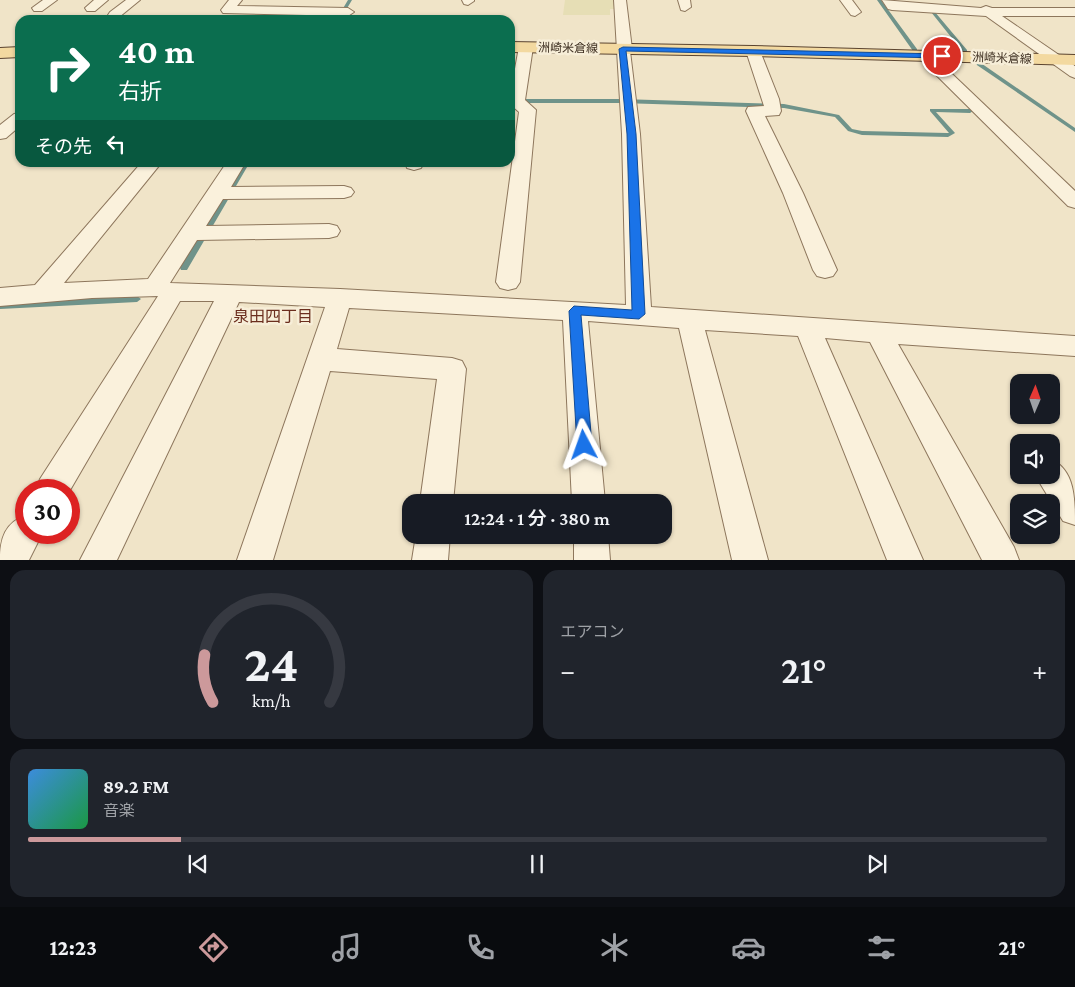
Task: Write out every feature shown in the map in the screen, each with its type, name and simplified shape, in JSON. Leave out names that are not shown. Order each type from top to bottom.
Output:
[{"type":"main road","name":"洲崎米倉線","points":[[518,47],[624,51],[924,55],[1075,60]]},
{"type":"main road","points":[[0,53],[15,52]]},
{"type":"street","points":[[38,8],[51,0]]},
{"type":"street","points":[[91,8],[102,0]]},
{"type":"street","points":[[114,15],[134,0]]},
{"type":"street","points":[[236,0],[227,10],[344,14],[355,0]]},
{"type":"street","points":[[620,0],[631,134],[639,314]]},
{"type":"street","points":[[846,0],[855,12]]},
{"type":"street","points":[[888,0],[892,6],[989,12],[1075,12]]},
{"type":"street","points":[[972,0],[1075,73]]},
{"type":"street","points":[[508,282],[517,151],[528,110],[518,101],[518,47]]},
{"type":"street","points":[[754,54],[773,111],[754,111],[793,193],[825,270]]},
{"type":"street","points":[[924,55],[1075,202]]},
{"type":"street","points":[[0,134],[15,122]]},
{"type":"street","points":[[41,294],[148,167]]},
{"type":"street","points":[[58,479],[164,290],[202,233],[225,193],[235,167]]},
{"type":"street","points":[[225,193],[344,192]]},
{"type":"street","points":[[202,233],[329,231]]},
{"type":"street","points":[[0,297],[92,289],[231,293],[639,314],[690,325],[882,339],[1075,346]]},
{"type":"street","points":[[98,560],[231,293]]},
{"type":"street","points":[[255,560],[340,298]]},
{"type":"street","points":[[574,311],[587,494]]},
{"type":"street","points":[[690,325],[750,560]]},
{"type":"street","points":[[810,334],[905,560]]},
{"type":"street","points":[[882,339],[1001,560]]},
{"type":"street","points":[[320,359],[452,369],[438,494]]},
{"type":"street","points":[[1060,473],[1075,473]]},
{"type":"street","points":[[1058,484],[1075,510]]},
{"type":"street","points":[[9,560],[19,544]]},
{"type":"street","points":[[430,560],[432,544]]},
{"type":"street","points":[[591,544],[592,560]]},
{"type":"shaded area","points":[[565,0],[618,0],[619,9],[610,9],[610,15],[563,15]]},
{"type":"waterway","points":[[341,15],[350,0]]},
{"type":"waterway","points":[[879,0],[915,50]]},
{"type":"waterway","points":[[928,6],[965,51]]},
{"type":"waterway","points":[[973,60],[1075,130]]},
{"type":"waterway","points":[[515,101],[621,101],[784,106],[837,116],[850,130],[862,133],[948,135],[952,133],[932,110],[970,111]]},
{"type":"waterway","points":[[184,268],[244,167]]},
{"type":"waterway","points":[[0,306],[137,299]]},
{"type":"district","name":"泉田四丁目","points":[[273,316]]},
{"type":"route","points":[[584,445],[574,311],[639,314],[631,134],[623,49],[942,56]]}]
